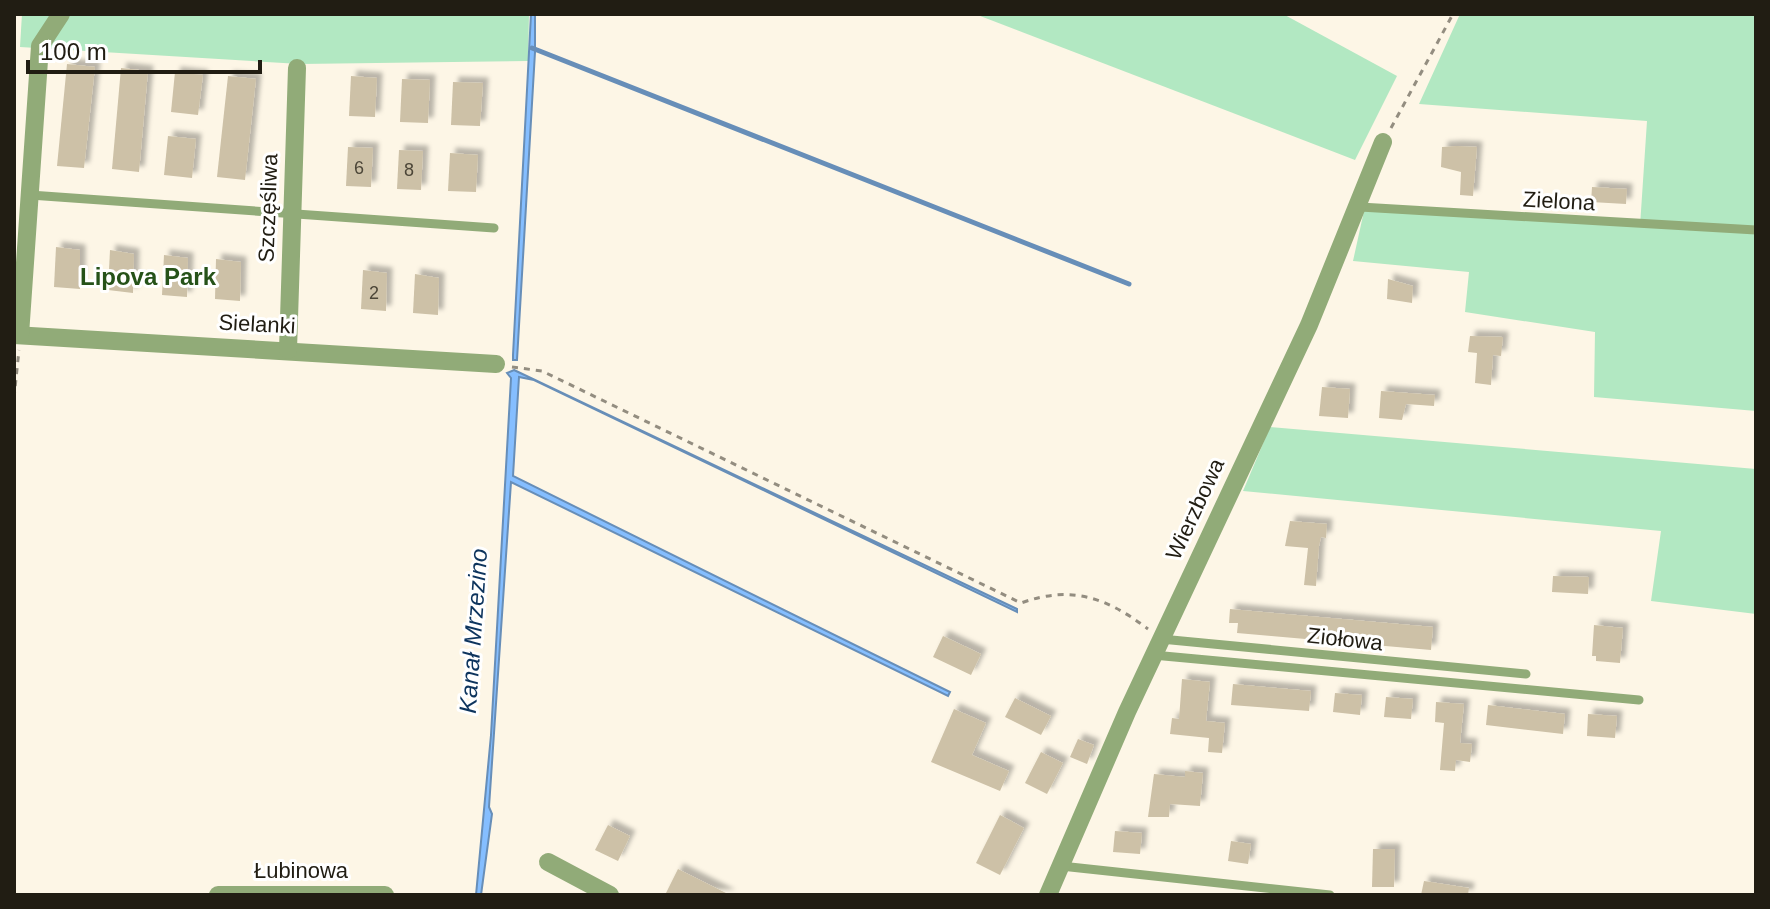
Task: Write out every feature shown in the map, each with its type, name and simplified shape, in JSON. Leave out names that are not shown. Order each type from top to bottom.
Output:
[{"type":"street","points":[[17,335],[40,46],[61,14]]},
{"type":"street","name":"Szczęśliwa","points":[[288,350],[297,68]]},
{"type":"street","name":"Wierzbowa","points":[[1048,895],[1157,647],[1309,325],[1360,207],[1383,142]]},
{"type":"street","name":"Sielanki","points":[[17,335],[496,364]]},
{"type":"street","points":[[548,862],[610,895]]},
{"type":"street","name":"Łubinowa","points":[[218,895],[385,895]]},
{"type":"lane","points":[[30,195],[494,228]]},
{"type":"lane","name":"Zielona","points":[[1360,207],[1756,230]]},
{"type":"lane","points":[[1157,647],[1639,700]]},
{"type":"lane","name":"Ziołowa","points":[[1157,647],[1526,674]]},
{"type":"lane","points":[[1061,866],[1330,895]]},
{"type":"path","points":[[1383,142],[1453,14]]},
{"type":"path","points":[[14,398],[17,335]]},
{"type":"path","points":[[496,364],[542,371],[1021,603],[1050,593],[1093,597],[1157,647]]},
{"type":"green space","points":[[22,14],[529,14],[528,61],[300,64],[20,47]]},
{"type":"green space","points":[[975,14],[1283,14],[1397,76],[1355,160]]},
{"type":"green space","points":[[1460,14],[1756,14],[1756,411],[1594,397],[1595,332],[1465,312],[1469,272],[1353,261],[1364,211],[1640,226],[1647,121],[1419,104]]},
{"type":"green space","points":[[1270,427],[1756,469],[1756,614],[1651,601],[1661,531],[1243,491]]},
{"type":"water","points":[[531,14],[535,14],[535,52],[517,360],[513,360],[513,355]]},
{"type":"water","points":[[514,370],[1017,609],[1017,612],[534,380],[519,377],[513,476],[950,692],[948,696],[511,482],[489,807],[492,814],[481,895],[476,895],[491,735],[511,378],[507,373]]},
{"type":"building","points":[[67,64],[95,67],[84,168],[57,166]]},
{"type":"building","points":[[121,68],[148,71],[139,172],[112,169]]},
{"type":"building","points":[[175,72],[203,75],[198,115],[171,112]]},
{"type":"building","points":[[228,76],[256,79],[245,180],[217,177]]},
{"type":"building","points":[[351,76],[377,78],[375,117],[349,116]]},
{"type":"building","points":[[402,79],[430,80],[428,123],[400,122]]},
{"type":"building","points":[[453,82],[483,83],[480,126],[451,125]]},
{"type":"building","points":[[168,136],[196,139],[192,178],[164,175]]},
{"type":"building","points":[[348,147],[373,148],[371,187],[346,186]]},
{"type":"building","points":[[1442,147],[1477,147],[1473,196],[1460,195],[1461,172],[1441,167]]},
{"type":"building","points":[[399,150],[423,151],[421,190],[397,189]]},
{"type":"building","points":[[450,153],[478,155],[476,192],[448,191]]},
{"type":"building","points":[[1592,187],[1627,189],[1626,204],[1591,202]]},
{"type":"building","points":[[56,247],[80,250],[80,289],[54,287]]},
{"type":"building","points":[[110,250],[134,254],[133,293],[108,290]]},
{"type":"building","points":[[164,255],[188,258],[187,297],[162,295]]},
{"type":"building","points":[[216,259],[241,262],[240,301],[215,299]]},
{"type":"building","points":[[363,270],[387,273],[386,311],[361,309]]},
{"type":"building","points":[[415,274],[439,278],[438,315],[413,313]]},
{"type":"building","points":[[1388,279],[1413,286],[1412,303],[1387,299]]},
{"type":"building","points":[[1470,336],[1503,337],[1501,356],[1493,355],[1491,385],[1475,383],[1477,353],[1468,352]]},
{"type":"building","points":[[1322,387],[1350,389],[1348,418],[1319,416]]},
{"type":"building","points":[[1381,391],[1435,395],[1434,406],[1406,404],[1402,420],[1379,418]]},
{"type":"building","points":[[1290,521],[1327,524],[1326,538],[1321,537],[1319,546],[1316,586],[1304,585],[1308,548],[1285,546]]},
{"type":"building","points":[[1553,576],[1589,577],[1588,594],[1552,592]]},
{"type":"building","points":[[1230,609],[1433,627],[1431,650],[1237,633],[1238,623],[1229,623]]},
{"type":"building","points":[[1594,625],[1623,628],[1620,663],[1596,661],[1596,656],[1592,656]]},
{"type":"building","points":[[943,636],[981,654],[971,675],[933,657]]},
{"type":"building","points":[[1182,679],[1210,682],[1206,721],[1225,723],[1222,753],[1208,752],[1209,738],[1170,734],[1172,718],[1179,719]]},
{"type":"building","points":[[1233,684],[1311,691],[1309,711],[1231,705]]},
{"type":"building","points":[[1335,693],[1362,695],[1360,715],[1333,712]]},
{"type":"building","points":[[1386,697],[1413,699],[1411,719],[1384,717]]},
{"type":"building","points":[[1015,698],[1051,716],[1041,735],[1005,717]]},
{"type":"building","points":[[1436,702],[1464,704],[1460,743],[1472,744],[1470,762],[1456,760],[1455,771],[1440,770],[1444,723],[1435,722]]},
{"type":"building","points":[[1488,705],[1565,714],[1563,734],[1486,725]]},
{"type":"building","points":[[954,709],[986,723],[972,755],[1009,771],[1000,791],[931,762]]},
{"type":"building","points":[[1588,714],[1617,716],[1615,738],[1587,736]]},
{"type":"building","points":[[1078,739],[1094,745],[1087,764],[1070,757]]},
{"type":"building","points":[[1041,752],[1063,763],[1047,794],[1025,783]]},
{"type":"building","points":[[1185,771],[1203,773],[1200,806],[1170,804],[1169,817],[1148,817],[1154,774],[1185,777]]},
{"type":"building","points":[[1000,815],[1024,828],[1000,875],[976,863]]},
{"type":"building","points":[[608,825],[630,836],[618,861],[595,850]]},
{"type":"building","points":[[1115,831],[1142,833],[1140,854],[1113,852]]},
{"type":"building","points":[[1231,841],[1251,844],[1248,864],[1228,861]]},
{"type":"building","points":[[1373,849],[1395,849],[1394,887],[1372,887]]},
{"type":"building","points":[[678,869],[730,895],[665,895]]},
{"type":"building","points":[[1424,881],[1469,888],[1468,895],[1421,895]]},
{"type":"waterway","points":[[532,48],[1129,284]]},
{"type":"district","name":"Lipova Park","points":[[148,276]]},
{"type":"water label","name":"Kanał Mrzezino","points":[[473,631]]}]
